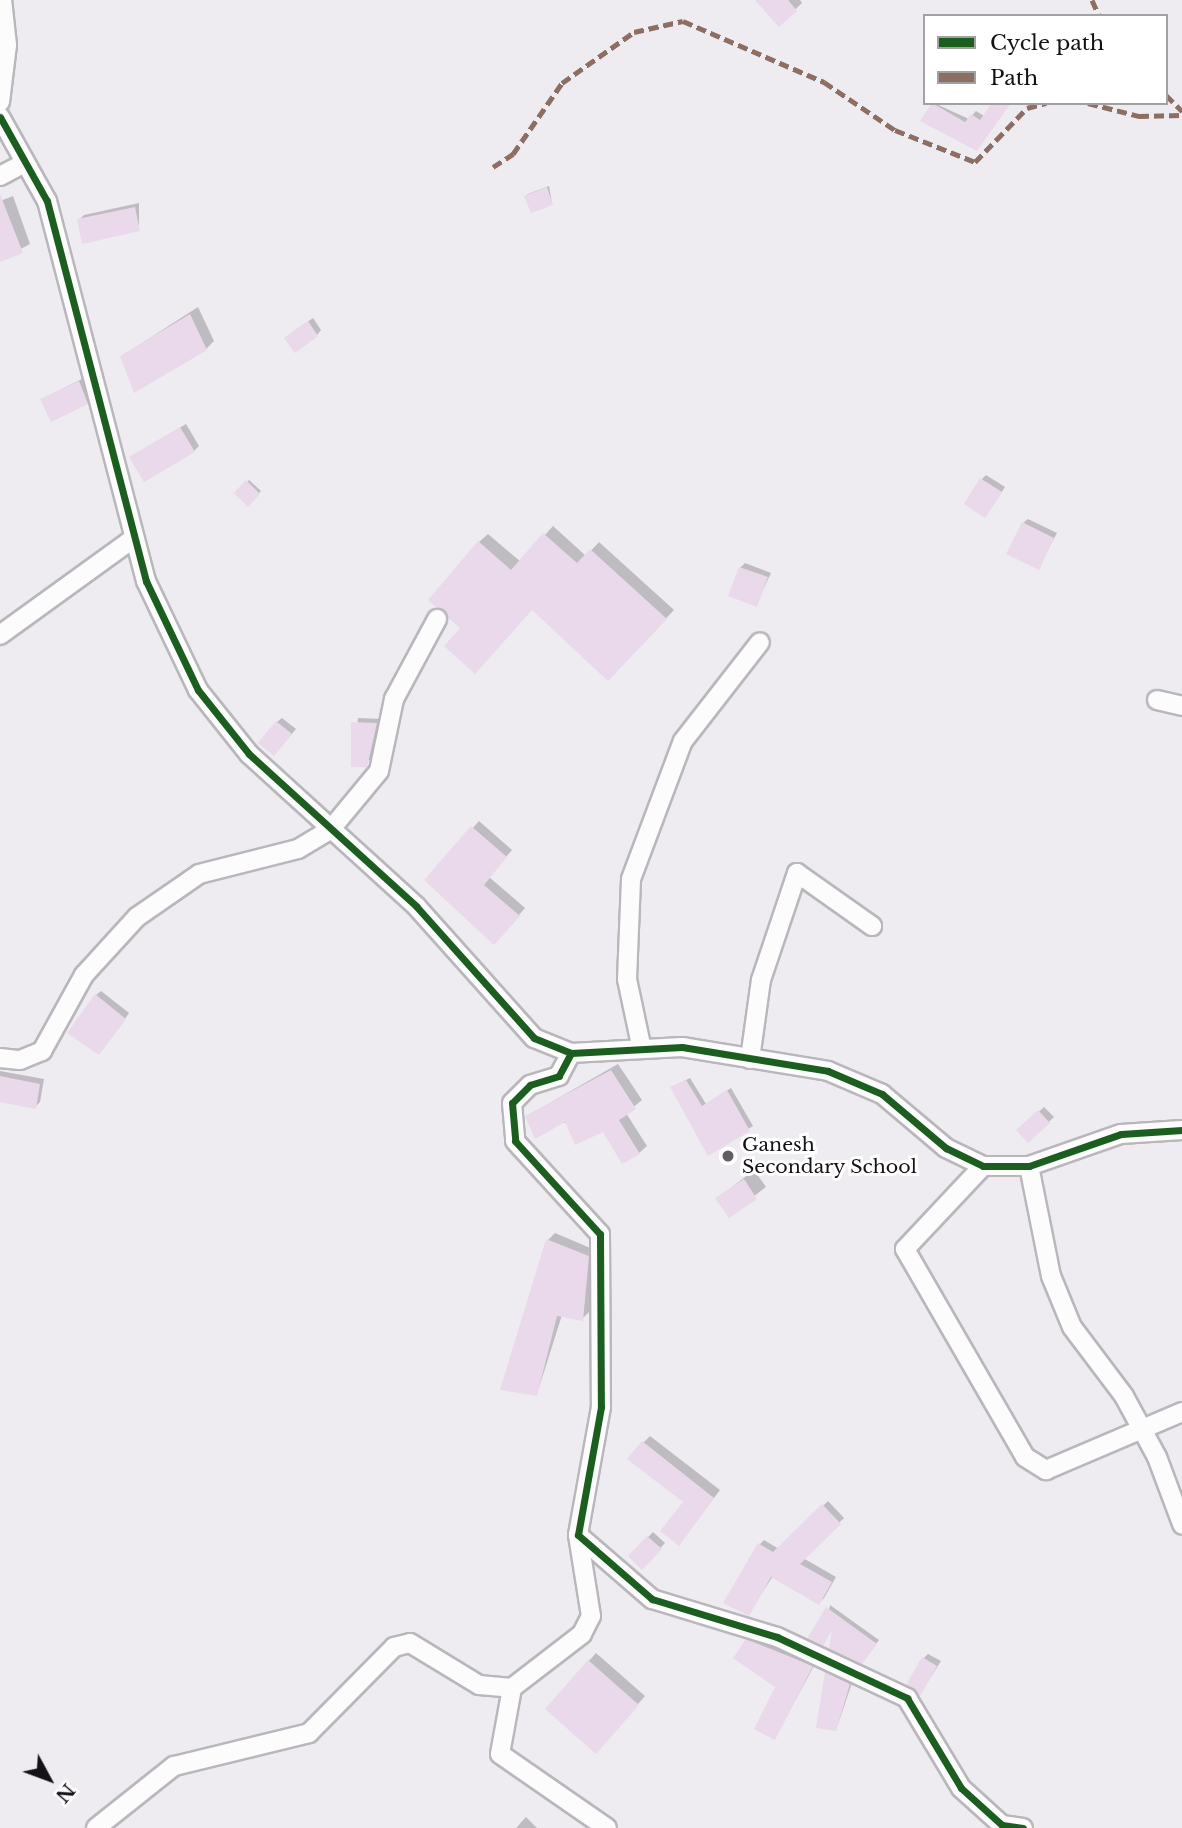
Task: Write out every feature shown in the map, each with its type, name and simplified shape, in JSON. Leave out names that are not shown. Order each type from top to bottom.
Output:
[{"type":"street","points":[[0,102],[7,45],[2,0]]},
{"type":"street","points":[[0,117],[56,228],[134,538],[157,613],[198,690],[249,754],[416,906],[520,1025],[551,1047],[571,1053],[641,1045],[750,1059],[855,1081],[901,1108],[946,1148],[983,1166],[1029,1166],[1121,1134],[1182,1130]]},
{"type":"street","points":[[0,176],[24,163]]},
{"type":"street","points":[[0,635],[134,538]]},
{"type":"street","points":[[0,1058],[20,1060],[42,1051],[84,975],[147,910],[199,874],[298,849],[331,829],[379,771],[394,699],[437,619]]},
{"type":"street","points":[[641,1045],[626,979],[631,879],[683,741],[760,642]]},
{"type":"street","points":[[1157,700],[1182,706]]},
{"type":"street","points":[[750,1059],[761,980],[797,873],[872,926]]},
{"type":"street","points":[[571,1053],[559,1076],[530,1085],[512,1103],[515,1141],[600,1234],[601,1407],[578,1535],[591,1616],[582,1634],[512,1688],[500,1754],[607,1828]]},
{"type":"street","points":[[983,1166],[905,1250],[1018,1445],[1035,1469],[1046,1470],[1143,1431],[1182,1412]]},
{"type":"street","points":[[1029,1166],[1051,1276],[1072,1327],[1143,1431],[1182,1524]]},
{"type":"street","points":[[578,1535],[652,1599],[776,1637],[907,1698],[961,1788],[1002,1825],[1023,1828]]},
{"type":"street","points":[[96,1828],[174,1766],[309,1734],[394,1647],[410,1643],[479,1685],[512,1688]]},
{"type":"building","points":[[755,0],[788,0],[797,11],[779,27]]},
{"type":"building","points":[[931,105],[935,105],[965,122],[971,114],[980,120],[991,105],[1010,105],[977,151],[920,121]]},
{"type":"building","points":[[547,187],[553,205],[531,213],[524,196]]},
{"type":"building","points":[[0,194],[23,253],[0,262]]},
{"type":"building","points":[[135,207],[140,231],[82,244],[77,219]]},
{"type":"building","points":[[190,314],[207,350],[134,393],[120,356]]},
{"type":"building","points":[[308,321],[318,336],[295,353],[284,338]]},
{"type":"building","points":[[79,381],[88,404],[51,422],[40,399]]},
{"type":"building","points":[[180,427],[195,452],[144,482],[129,457]]},
{"type":"building","points":[[980,478],[1002,492],[985,518],[964,504]]},
{"type":"building","points":[[246,480],[260,494],[248,507],[234,493]]},
{"type":"building","points":[[1022,522],[1054,538],[1039,570],[1006,554]]},
{"type":"building","points":[[543,533],[577,563],[590,549],[667,619],[608,681],[532,610],[475,674],[444,646],[460,628],[428,600],[478,541],[511,570]]},
{"type":"building","points":[[739,567],[768,577],[757,607],[728,596]]},
{"type":"building","points":[[276,721],[292,734],[274,756],[258,743]]},
{"type":"building","points":[[351,722],[377,723],[367,767],[351,767]]},
{"type":"building","points":[[471,826],[507,857],[484,885],[520,916],[494,945],[424,880]]},
{"type":"building","points":[[95,994],[126,1019],[99,1055],[67,1033]]},
{"type":"building","points":[[611,1070],[636,1109],[619,1120],[640,1154],[622,1164],[603,1132],[575,1145],[565,1122],[535,1139],[525,1116]]},
{"type":"building","points":[[0,1076],[40,1084],[36,1109],[0,1102]]},
{"type":"building","points":[[686,1080],[702,1106],[727,1090],[750,1131],[708,1156],[670,1087]]},
{"type":"building","points":[[1038,1110],[1050,1123],[1028,1143],[1016,1130]]},
{"type":"building","points":[[744,1179],[757,1199],[729,1218],[715,1198]]},
{"type":"building","points":[[546,1239],[589,1256],[583,1321],[557,1316],[537,1396],[500,1390]]},
{"type":"building","points":[[642,1441],[714,1498],[679,1546],[660,1531],[683,1502],[627,1459]]},
{"type":"building","points":[[822,1504],[841,1524],[800,1564],[832,1582],[819,1605],[771,1577],[749,1616],[723,1603],[758,1543],[773,1552]]},
{"type":"building","points":[[647,1536],[662,1549],[642,1570],[628,1556]]},
{"type":"building","points":[[826,1607],[877,1644],[862,1664],[829,1649],[832,1629],[823,1646],[807,1639]]},
{"type":"building","points":[[746,1639],[813,1666],[775,1740],[754,1729],[775,1687],[733,1658]]},
{"type":"building","points":[[922,1657],[937,1666],[920,1696],[906,1685]]},
{"type":"building","points":[[588,1660],[639,1705],[596,1754],[545,1709]]},
{"type":"building","points":[[825,1672],[850,1684],[836,1731],[816,1728]]},
{"type":"marked path","points":[[1092,0],[1098,14]]},
{"type":"marked path","points":[[493,167],[513,154],[562,83],[634,32],[683,21],[824,82],[895,130],[975,162],[1027,108],[1038,105]]},
{"type":"marked path","points":[[1168,97],[1182,111]]},
{"type":"marked path","points":[[1096,105],[1139,116],[1182,115]]},
{"type":"cycle path","points":[[0,117],[47,201],[146,581],[198,690],[249,754],[416,906],[534,1038],[571,1053],[682,1047],[828,1071],[882,1094],[946,1148],[983,1166],[1029,1166],[1121,1134],[1182,1130]]},
{"type":"cycle path","points":[[571,1053],[559,1076],[530,1085],[512,1103],[515,1141],[600,1234],[601,1407],[578,1535],[652,1599],[777,1637],[907,1698],[961,1788],[1002,1825],[1023,1828]]},
{"type":"place","name":"Ganesh Secondary School","points":[[728,1156]]}]
